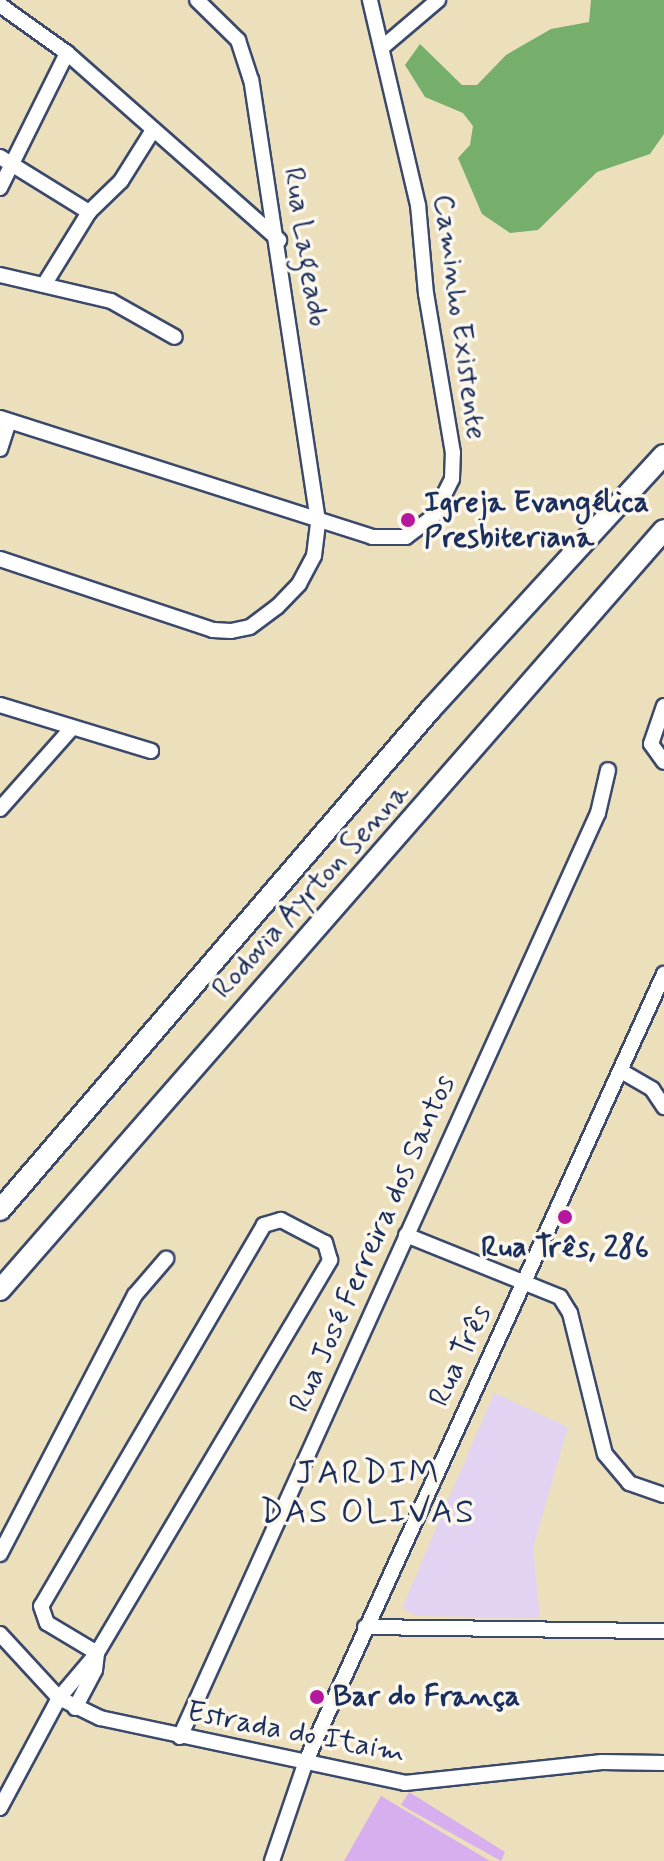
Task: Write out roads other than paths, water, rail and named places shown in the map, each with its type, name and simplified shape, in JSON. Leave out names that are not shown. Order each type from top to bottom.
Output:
[{"type":"highway","name":"Rodovia Ayrton Senna","points":[[0,1210],[430,710],[664,455]]},
{"type":"highway","name":"Rodovia Ayrton Senna","points":[[0,1290],[664,530]]},
{"type":"street","name":"Rua Lageado","points":[[0,559],[213,630],[242,630],[277,607],[299,584],[314,556],[318,521],[279,240],[246,60],[228,27],[197,0]]},
{"type":"street","name":"Caminho Existente","points":[[4,420],[372,537],[406,537],[433,517],[452,479],[418,205],[384,46],[370,0]]},
{"type":"street","points":[[384,46],[438,0]]},
{"type":"street","points":[[0,5],[67,53],[279,240]]},
{"type":"street","points":[[0,188],[6,161],[67,53]]},
{"type":"street","points":[[47,286],[89,212],[121,181],[153,130]]},
{"type":"street","points":[[6,161],[89,212]]},
{"type":"street","points":[[0,275],[111,301],[175,337]]},
{"type":"street","points":[[0,449],[4,420]]},
{"type":"street","points":[[0,705],[151,751]]},
{"type":"street","points":[[664,706],[651,744],[664,762]]},
{"type":"street","points":[[0,809],[71,729]]},
{"type":"street","name":"Rua José Ferreira dos Santos","points":[[180,1737],[598,813],[608,770]]},
{"type":"street","name":"Rua Três","points":[[272,1861],[306,1761],[365,1627],[664,974]]},
{"type":"street","points":[[621,1071],[652,1089],[664,1107]]},
{"type":"street","points":[[0,1808],[59,1698],[97,1653],[330,1260],[325,1243],[281,1220],[264,1225],[41,1606],[47,1623],[97,1653]]},
{"type":"street","points":[[406,1235],[560,1297],[570,1313],[605,1454],[618,1474],[641,1491],[664,1495]]},
{"type":"street","points":[[0,1554],[135,1295],[166,1259]]},
{"type":"street","points":[[365,1627],[664,1631]]},
{"type":"street","name":"Estrada do Itaim","points":[[0,1634],[59,1698],[75,1708],[180,1737],[405,1783],[602,1762],[664,1763]]},
{"type":"street","points":[[75,1708],[95,1670],[97,1653]]},
{"type":"place","name":"Igreja Evangélica Presbiteriana","points":[[408,520]]},
{"type":"place","name":"Rua Três, 286","points":[[565,1217]]},
{"type":"place","name":"Bar do França","points":[[317,1697]]},
{"type":"district","name":"JARDIM DAS OLIVAS","points":[[368,1492]]}]
